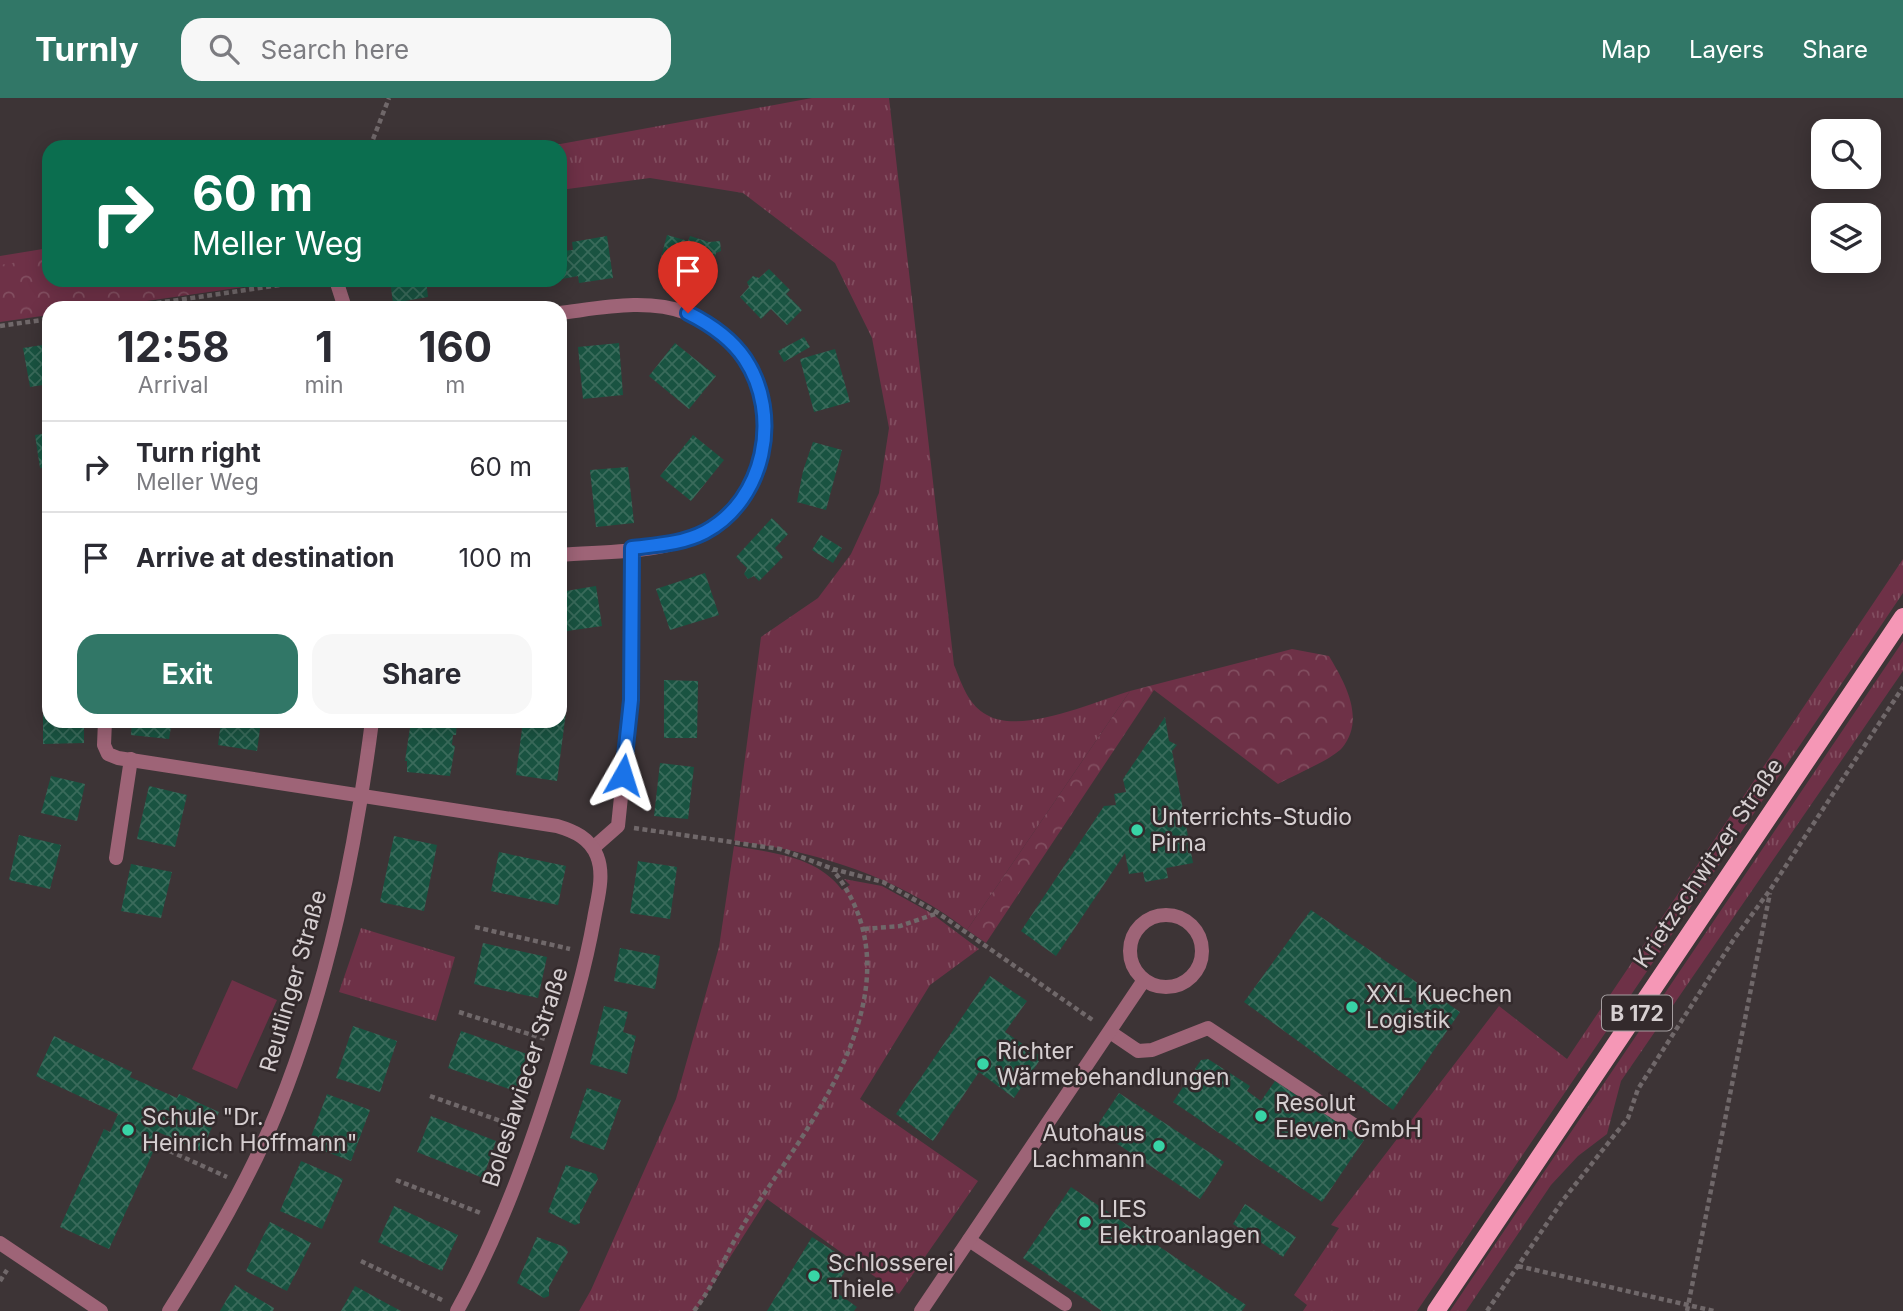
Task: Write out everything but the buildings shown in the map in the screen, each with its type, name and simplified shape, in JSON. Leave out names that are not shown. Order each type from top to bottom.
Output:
[{"type":"main road","name":"Krietzschwitzer Straße","points":[[1436,1311],[1903,617]]},
{"type":"street","points":[[567,312],[643,305],[688,313],[710,324],[729,340],[756,379],[765,427],[762,455],[740,501],[726,518],[687,540],[567,554]]},
{"type":"street","points":[[105,728],[104,745],[108,754],[557,826],[577,832],[593,848],[618,826],[631,700],[632,548]]},
{"type":"street","name":"Reutlinger Straße","points":[[169,1311],[218,1234],[278,1109],[311,1012],[340,912],[362,796],[371,728]]},
{"type":"street","points":[[116,858],[131,759]]},
{"type":"street","name":"Boleslawiecer Straße","points":[[458,1309],[500,1221],[535,1132],[562,1045],[588,953],[600,884],[600,867],[593,848]]},
{"type":"street","points":[[1169,915],[1187,922],[1195,929],[1202,946],[1200,963],[1194,973],[1176,985],[1165,987],[1144,980],[1131,961],[1130,949],[1138,928],[1157,916],[1169,915]]},
{"type":"street","points":[[921,1311],[1144,980]]},
{"type":"street","points":[[1110,1032],[1138,1051],[1152,1050],[1208,1028],[1354,1125]]},
{"type":"street","points":[[969,1240],[1065,1304]]},
{"type":"street","points":[[0,1243],[101,1311]]},
{"type":"path","points":[[373,140],[389,98]]},
{"type":"path","points":[[171,301],[266,287]]},
{"type":"path","points":[[0,326],[42,320]]},
{"type":"path","points":[[1487,1311],[1563,1200],[1628,1118],[1638,1089],[1734,939],[1770,890],[1903,687]]},
{"type":"path","points":[[618,826],[780,849],[833,869],[883,882],[938,913],[1110,1032]]},
{"type":"path","points":[[694,1311],[713,1286],[742,1227],[838,1078],[855,1037],[866,987],[864,929],[847,887],[833,869]]},
{"type":"path","points":[[1687,1308],[1770,890]]},
{"type":"path","points":[[864,929],[900,926],[938,913]]},
{"type":"path","points":[[475,927],[588,953]]},
{"type":"path","points":[[459,1012],[562,1045]]},
{"type":"path","points":[[430,1096],[535,1132]]},
{"type":"path","points":[[154,1143],[243,1184]]},
{"type":"path","points":[[396,1180],[500,1221]]},
{"type":"path","points":[[361,1261],[458,1309]]},
{"type":"path","points":[[1518,1266],[1687,1308],[1714,1311]]},
{"type":"green space","points":[[812,98],[889,98],[954,665],[975,706],[987,715],[1001,720],[1018,721],[1057,715],[1130,691],[967,930],[914,896],[857,870],[796,852],[734,841],[761,637],[818,598],[851,554],[879,493],[889,428],[872,338],[835,263],[743,193],[650,178],[567,189],[567,143]]},
{"type":"green space","points":[[42,249],[42,282],[0,297],[0,256]]},
{"type":"green space","points":[[42,258],[42,287],[244,287],[147,301],[42,301],[42,316],[0,322],[0,265]]},
{"type":"green space","points":[[1903,559],[1903,593],[1417,1311],[1303,1311],[1307,1305],[1294,1295],[1339,1228],[1331,1225],[1499,1006],[1567,1059]]},
{"type":"green space","points":[[1903,641],[1903,671],[1621,1081],[1607,1134],[1578,1156],[1551,1185],[1466,1311],[1450,1311]]},
{"type":"green space","points":[[1292,649],[1329,656],[1346,689],[1353,713],[1352,725],[1349,737],[1337,753],[1278,784],[1154,690],[986,943],[967,930],[1130,691]]},
{"type":"green space","points":[[734,846],[779,854],[807,863],[832,879],[842,890],[850,885],[844,879],[882,886],[931,913],[979,949],[930,985],[860,1099],[978,1181],[899,1294],[767,1199],[696,1311],[579,1311],[591,1290],[676,1099],[719,947]]},
{"type":"green space","points":[[361,928],[455,957],[436,1021],[339,992]]},
{"type":"green space","points":[[232,980],[277,1000],[237,1089],[192,1069]]},
{"type":"place","name":"Unterrichts-Studio Pirna","points":[[1137,830]]},
{"type":"place","name":"XXL Kuechen Logistik","points":[[1352,1007]]},
{"type":"place","name":"Richter Wärmebehandlungen","points":[[983,1064]]},
{"type":"place","name":"Resolut Eleven GmbH","points":[[1261,1116]]},
{"type":"place","name":"Schule \"Dr. Heinrich Hoffmann\"","points":[[128,1130]]},
{"type":"place","name":"Autohaus Lachmann","points":[[1159,1146]]},
{"type":"place","name":"LIES Elektroanlagen","points":[[1085,1222]]},
{"type":"place","name":"Schlosserei Thiele","points":[[814,1276]]},
{"type":"route","points":[[623,775],[631,700],[632,548],[687,540],[726,518],[752,481],[762,455],[765,427],[763,402],[756,379],[745,358],[729,340],[710,324],[688,313]]}]
